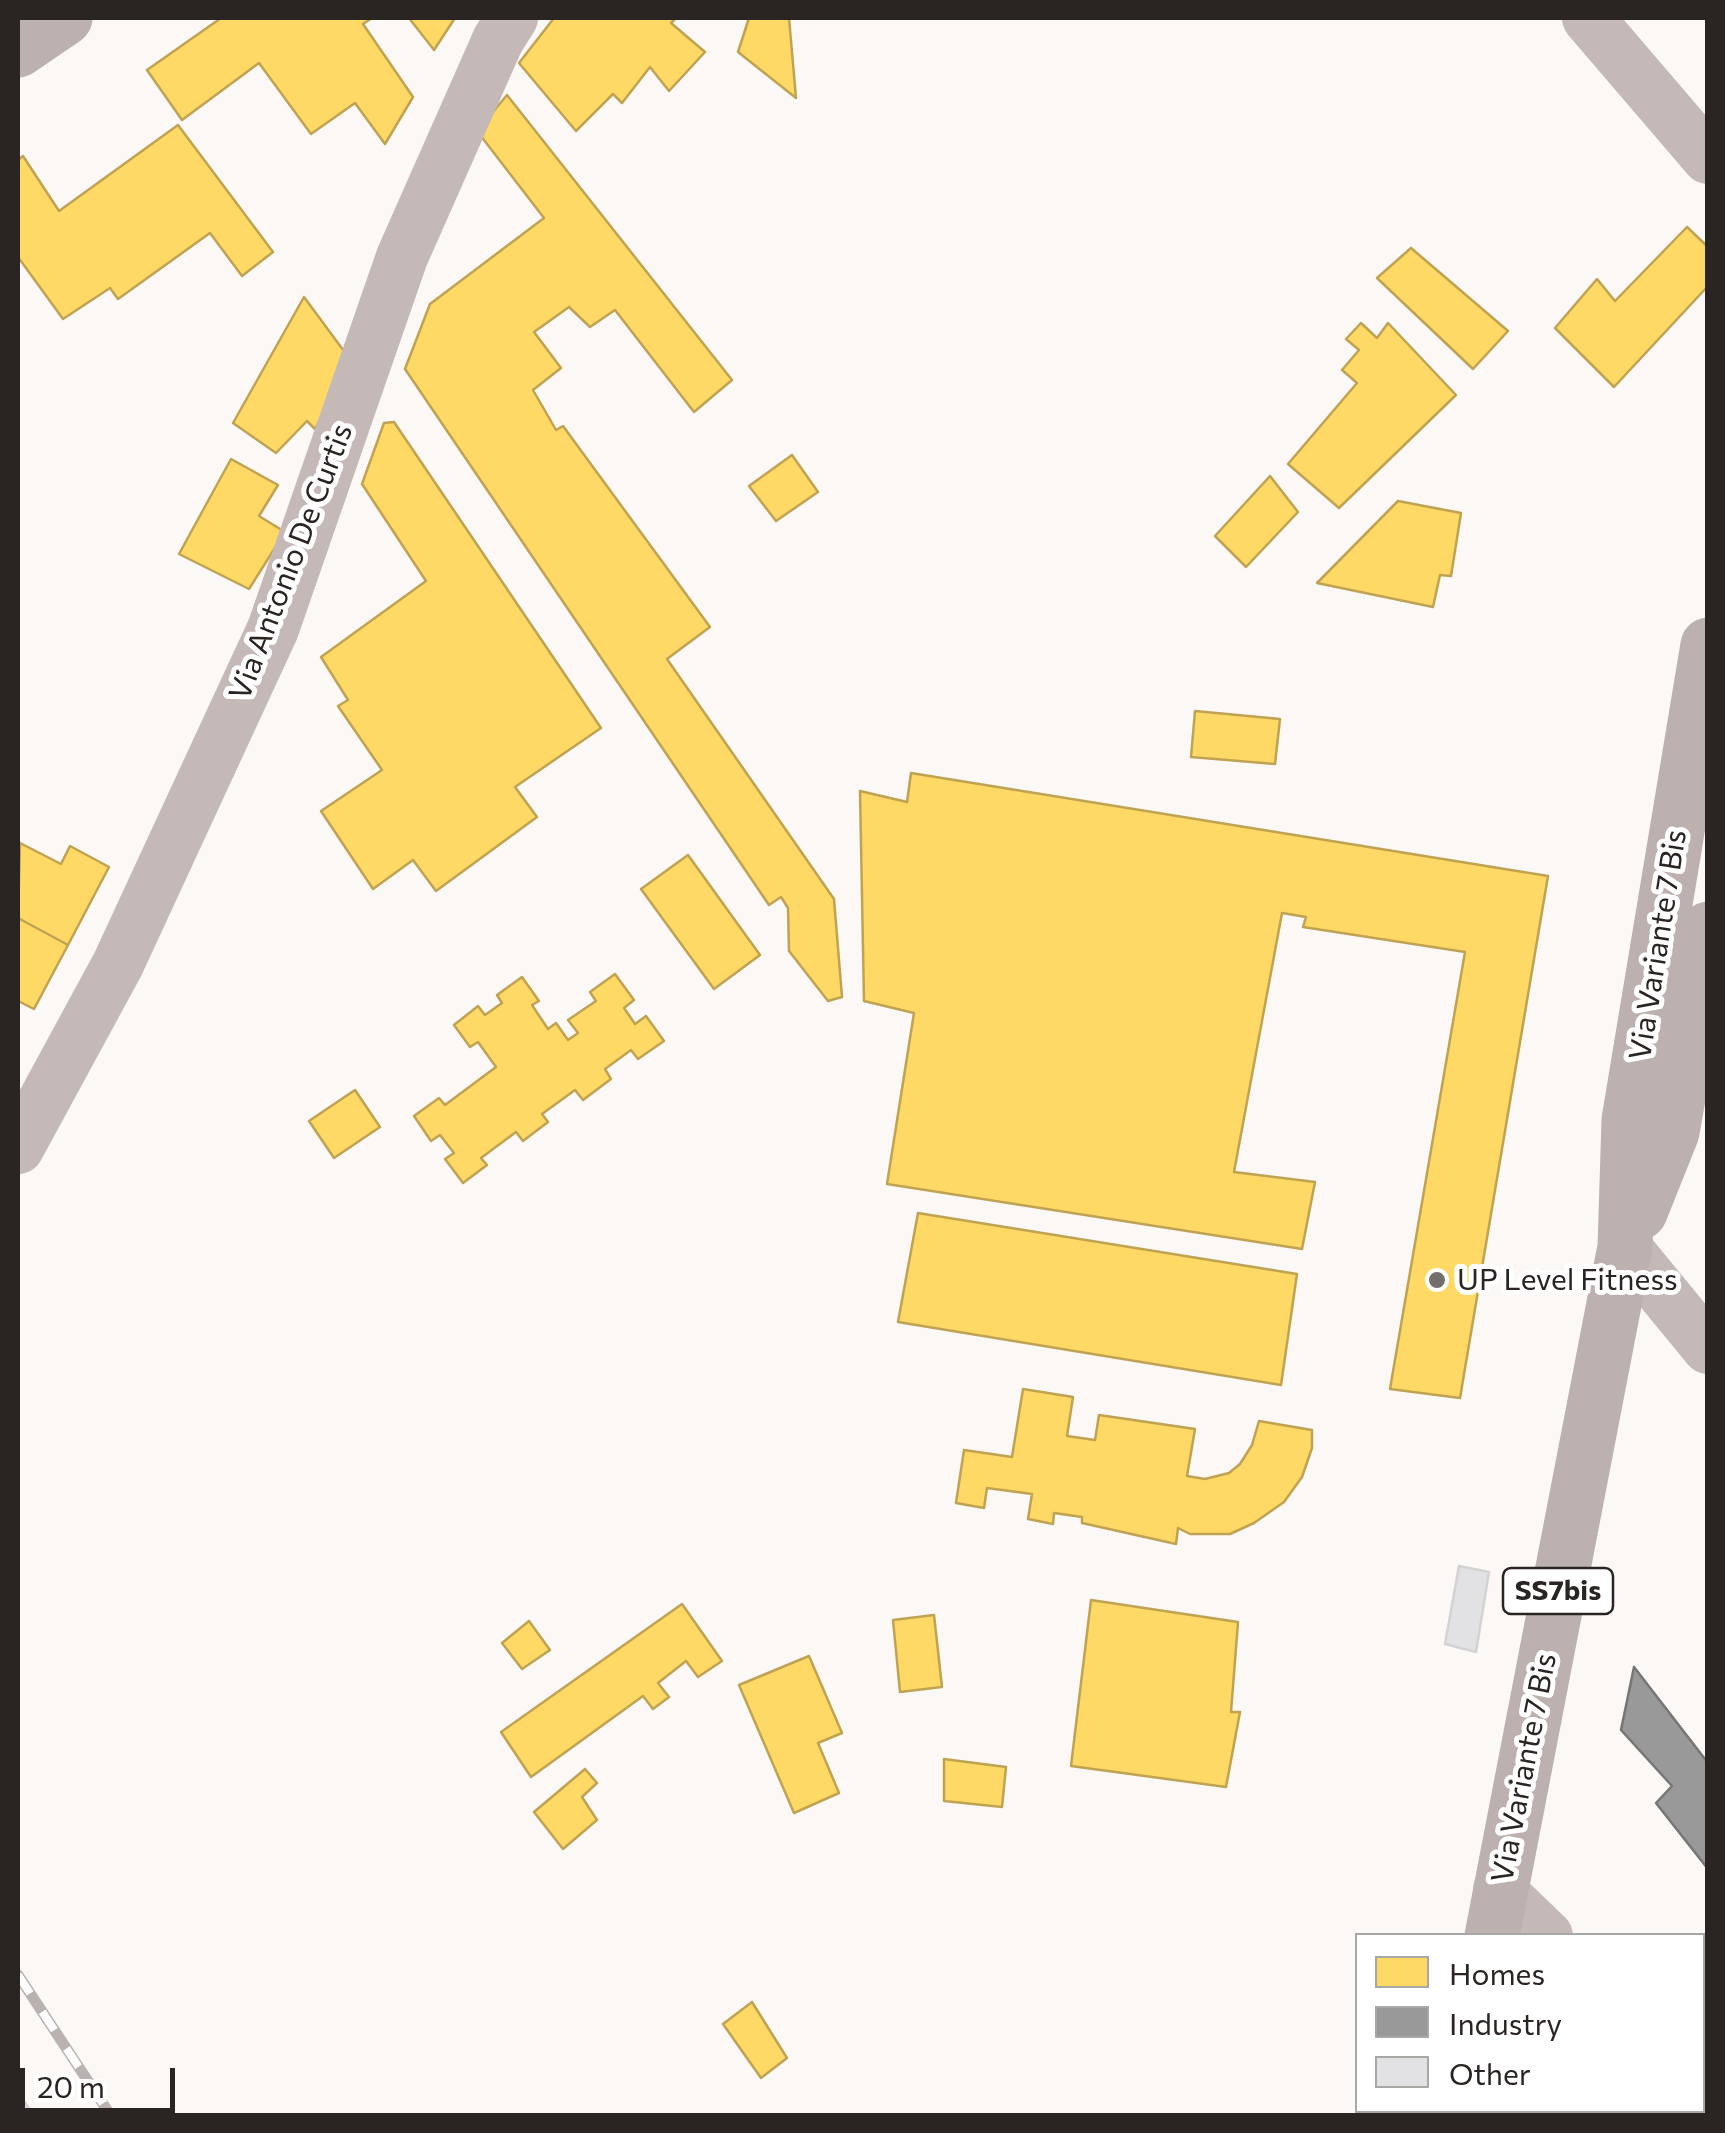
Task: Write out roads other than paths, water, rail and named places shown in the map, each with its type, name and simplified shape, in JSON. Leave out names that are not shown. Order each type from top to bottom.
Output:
[{"type":"main road","points":[[18,50],[64,18]]},
{"type":"main road","name":"Via Variante 7 Bis","points":[[1496,1913],[1625,1247],[1629,1120],[1708,645]]},
{"type":"main road","name":"Via Variante 7 Bis","points":[[1625,1247],[1672,1132],[1708,930]]},
{"type":"street","name":"Via Antonio De Curtis","points":[[18,1148],[118,964],[273,628],[402,258],[498,40],[512,18]]},
{"type":"street","points":[[1588,18],[1708,158]]},
{"type":"street","points":[[1625,1247],[1708,1348]]},
{"type":"street","points":[[1496,1913],[1540,1933]]},
{"type":"railway","points":[[18,1975],[111,2116]]},
{"type":"place","name":"UP Level Fitness","points":[[1437,1280]]}]
